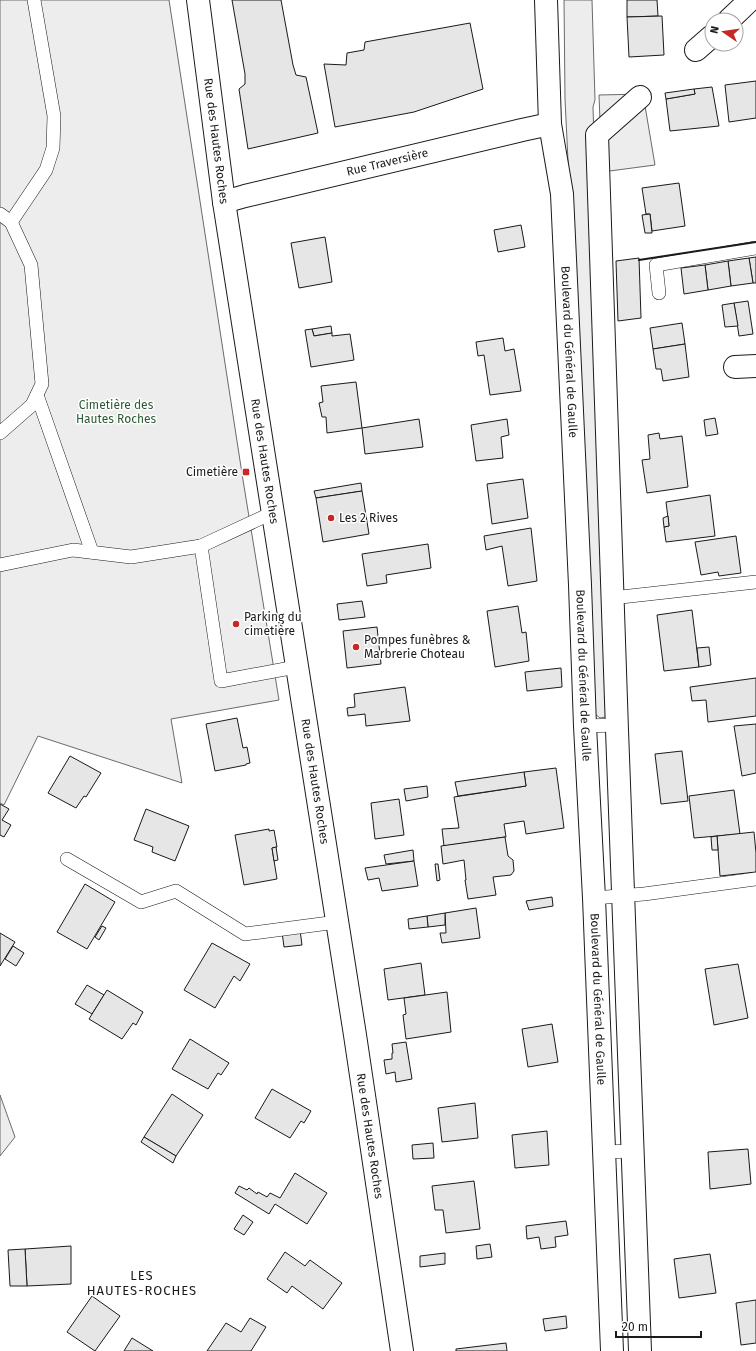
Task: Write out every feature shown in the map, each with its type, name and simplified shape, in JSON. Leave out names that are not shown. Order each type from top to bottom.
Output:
[{"type":"street","name":"Rue des Hautes Roches","points":[[198,0],[224,202],[337,922],[402,1351]]},
{"type":"street","name":"Boulevard du Général de Gaulle","points":[[546,0],[550,124],[562,194],[594,898],[612,1351]]},
{"type":"street","points":[[737,12],[750,0]]},
{"type":"street","points":[[696,50],[704,43]]},
{"type":"street","points":[[640,97],[597,135],[612,598],[640,1351]]},
{"type":"street","name":"Rue Traversière","points":[[224,202],[550,124]]},
{"type":"lane","points":[[11,222],[46,170],[53,148],[54,116],[34,0]]},
{"type":"lane","points":[[0,214],[11,222],[31,265],[42,384],[32,406],[0,433]]},
{"type":"lane","points":[[659,293],[656,265],[756,248]]},
{"type":"lane","points":[[37,395],[92,552]]},
{"type":"lane","points":[[0,565],[73,550],[131,557],[201,546],[272,513]]},
{"type":"lane","points":[[201,546],[221,681],[296,667]]},
{"type":"lane","points":[[612,598],[756,582]]},
{"type":"lane","points":[[585,726],[617,725]]},
{"type":"lane","points":[[67,859],[141,902],[176,891],[245,934],[337,922]]},
{"type":"lane","points":[[594,898],[624,894],[644,894],[756,879]]},
{"type":"lane","points":[[604,1152],[633,1152]]},
{"type":"shaded area","name":"Cimetière des Hautes Roches","points":[[0,0],[169,0],[243,480],[279,700],[171,719],[182,783],[38,736],[4,805],[0,803]]},
{"type":"shaded area","points":[[564,0],[592,0],[595,100],[593,107],[611,716],[600,718],[595,714],[565,99]]},
{"type":"shaded area","points":[[643,94],[655,165],[602,172],[599,95]]},
{"type":"shaded area","points":[[0,1095],[15,1137],[0,1156]]},
{"type":"building","points":[[232,0],[281,0],[293,65],[296,75],[306,77],[318,133],[248,149],[239,89],[245,84],[245,74]]},
{"type":"building","points":[[627,0],[657,0],[658,16],[627,17]]},
{"type":"building","points":[[662,16],[664,55],[629,57],[627,17]]},
{"type":"building","points":[[470,23],[483,89],[414,112],[335,127],[324,64],[346,65],[347,53],[364,50],[365,42]]},
{"type":"building","points":[[756,81],[756,118],[729,122],[725,85]]},
{"type":"building","points":[[712,87],[719,126],[670,131],[666,99],[695,94],[694,89]]},
{"type":"building","points":[[694,89],[695,94],[666,99],[665,93]]},
{"type":"building","points":[[679,183],[685,226],[652,231],[650,214],[646,214],[642,188]]},
{"type":"building","points":[[650,214],[652,233],[645,233],[642,215]]},
{"type":"building","points":[[521,225],[525,247],[498,252],[494,230]]},
{"type":"building","points":[[325,237],[332,282],[299,288],[291,243]]},
{"type":"building","points":[[756,257],[756,283],[753,283],[749,258]]},
{"type":"building","points":[[639,258],[641,318],[618,321],[616,261]]},
{"type":"building","points":[[749,258],[753,283],[731,286],[728,261]]},
{"type":"building","points":[[728,261],[731,286],[708,290],[705,265]]},
{"type":"building","points":[[705,265],[708,290],[684,294],[681,268]]},
{"type":"building","points":[[748,301],[753,334],[739,336],[734,303]]},
{"type":"building","points":[[734,303],[738,326],[725,327],[722,305]]},
{"type":"building","points":[[682,323],[685,344],[653,349],[650,328]]},
{"type":"building","points":[[331,326],[332,333],[314,336],[312,329]]},
{"type":"building","points":[[312,329],[314,336],[332,333],[332,336],[350,334],[354,360],[311,367],[305,330]]},
{"type":"building","points":[[503,338],[505,351],[514,349],[521,391],[490,395],[484,355],[478,356],[476,342]]},
{"type":"building","points":[[685,344],[689,377],[663,381],[661,369],[656,369],[653,349]]},
{"type":"building","points":[[356,382],[362,428],[327,433],[326,417],[322,417],[319,403],[323,402],[321,386]]},
{"type":"building","points":[[715,418],[718,434],[706,436],[704,420]]},
{"type":"building","points":[[419,419],[423,447],[365,454],[362,428]]},
{"type":"building","points":[[507,419],[509,435],[501,437],[503,458],[476,461],[471,425]]},
{"type":"building","points":[[659,433],[660,439],[682,436],[688,487],[647,493],[642,460],[650,459],[648,435]]},
{"type":"building","points":[[523,479],[528,518],[492,524],[487,484]]},
{"type":"building","points":[[361,483],[362,491],[316,498],[314,491]]},
{"type":"building","points":[[362,491],[369,534],[323,542],[316,498]]},
{"type":"building","points":[[710,495],[715,536],[666,542],[664,527],[669,526],[666,502]]},
{"type":"building","points":[[668,516],[669,526],[664,527],[663,518]]},
{"type":"building","points":[[531,528],[537,581],[508,586],[502,546],[486,550],[484,536]]},
{"type":"building","points":[[736,536],[741,573],[719,576],[718,572],[701,575],[695,542]]},
{"type":"building","points":[[428,544],[431,568],[386,575],[387,583],[367,586],[362,554]]},
{"type":"building","points":[[362,601],[365,617],[339,620],[337,604]]},
{"type":"building","points":[[518,606],[522,633],[526,632],[529,661],[495,667],[487,611]]},
{"type":"building","points":[[692,610],[699,667],[664,671],[657,615]]},
{"type":"building","points":[[377,627],[381,664],[347,668],[343,631]]},
{"type":"building","points":[[709,647],[711,665],[699,667],[697,648]]},
{"type":"building","points":[[561,668],[562,687],[527,691],[525,672]]},
{"type":"building","points":[[756,678],[756,716],[708,722],[706,700],[692,701],[690,687]]},
{"type":"building","points":[[405,687],[410,721],[366,726],[365,714],[348,716],[347,708],[355,707],[354,694]]},
{"type":"building","points":[[237,718],[243,748],[247,747],[250,763],[215,771],[206,724]]},
{"type":"building","points":[[756,724],[756,773],[742,776],[734,726]]},
{"type":"building","points":[[682,751],[688,801],[661,804],[655,754]]},
{"type":"building","points":[[70,756],[101,773],[86,797],[84,796],[76,808],[48,793]]},
{"type":"building","points":[[556,768],[564,828],[526,834],[524,821],[504,824],[506,837],[444,846],[442,829],[459,828],[454,797],[526,786],[524,772]]},
{"type":"building","points":[[524,772],[526,786],[458,796],[455,782]]},
{"type":"building","points":[[427,786],[428,797],[406,801],[404,789]]},
{"type":"building","points":[[734,790],[740,834],[694,838],[689,796]]},
{"type":"building","points":[[399,799],[404,835],[375,839],[371,803]]},
{"type":"building","points":[[0,804],[9,809],[2,820],[11,825],[4,837],[0,835]]},
{"type":"building","points":[[146,809],[189,826],[175,861],[152,852],[153,847],[134,840]]},
{"type":"building","points":[[269,829],[269,831],[274,830],[277,847],[272,848],[277,879],[244,885],[235,835]]},
{"type":"building","points":[[754,832],[756,872],[720,876],[717,836]]},
{"type":"building","points":[[717,836],[718,850],[712,850],[711,837]]},
{"type":"building","points":[[505,837],[508,856],[513,860],[514,871],[511,875],[493,877],[496,895],[468,899],[464,860],[443,864],[441,846]]},
{"type":"building","points":[[276,847],[278,860],[274,861],[272,848]]},
{"type":"building","points":[[413,850],[414,861],[386,864],[384,855]]},
{"type":"building","points":[[414,861],[418,886],[382,891],[379,878],[368,880],[365,868]]},
{"type":"building","points":[[435,864],[438,864],[440,880],[437,881]]},
{"type":"building","points":[[85,884],[115,902],[87,949],[57,932]]},
{"type":"building","points":[[552,897],[553,906],[529,910],[526,901]]},
{"type":"building","points":[[476,908],[480,938],[442,943],[440,933],[446,933],[445,913]]},
{"type":"building","points":[[445,913],[445,925],[428,927],[427,916]]},
{"type":"building","points":[[427,916],[428,927],[409,929],[408,919]]},
{"type":"building","points":[[102,926],[106,928],[99,940],[95,937]]},
{"type":"building","points":[[300,930],[302,945],[284,947],[282,932]]},
{"type":"building","points":[[0,933],[15,942],[0,966]]},
{"type":"building","points":[[212,943],[250,964],[240,981],[234,976],[215,1008],[184,990]]},
{"type":"building","points":[[13,946],[24,953],[16,966],[5,959]]},
{"type":"building","points":[[421,963],[425,995],[388,1000],[384,969]]},
{"type":"building","points":[[738,964],[748,1018],[714,1025],[705,969]]},
{"type":"building","points":[[87,985],[104,995],[92,1014],[75,1004]]},
{"type":"building","points":[[107,990],[143,1012],[136,1025],[133,1023],[122,1039],[89,1019]]},
{"type":"building","points":[[447,992],[451,1032],[406,1039],[403,1015],[406,1014],[404,998]]},
{"type":"building","points":[[552,1024],[558,1062],[528,1067],[522,1029]]},
{"type":"building","points":[[190,1039],[229,1063],[221,1075],[218,1073],[208,1089],[172,1069]]},
{"type":"building","points":[[406,1042],[412,1079],[396,1082],[395,1072],[386,1074],[384,1060],[392,1059],[392,1044]]},
{"type":"building","points":[[272,1089],[311,1111],[304,1123],[301,1121],[290,1138],[255,1118]]},
{"type":"building","points":[[172,1094],[203,1115],[176,1156],[144,1137]]},
{"type":"building","points":[[475,1103],[478,1138],[442,1142],[438,1108]]},
{"type":"building","points":[[547,1131],[549,1165],[515,1168],[512,1135]]},
{"type":"building","points":[[144,1137],[176,1156],[173,1163],[141,1142]]},
{"type":"building","points":[[433,1143],[434,1158],[413,1159],[412,1145]]},
{"type":"building","points":[[748,1149],[751,1184],[710,1189],[708,1152]]},
{"type":"building","points":[[295,1173],[327,1193],[307,1224],[275,1204],[269,1214],[235,1193],[239,1186],[247,1190],[249,1188],[257,1194],[258,1192],[267,1197],[270,1193],[280,1198]]},
{"type":"building","points":[[474,1181],[480,1229],[446,1233],[443,1210],[435,1210],[432,1186]]},
{"type":"building","points":[[243,1215],[253,1222],[244,1235],[234,1229]]},
{"type":"building","points":[[566,1221],[568,1235],[555,1237],[556,1247],[541,1249],[539,1237],[527,1239],[526,1226]]},
{"type":"building","points":[[490,1244],[492,1257],[477,1259],[476,1246]]},
{"type":"building","points":[[71,1246],[71,1284],[27,1286],[25,1249]]},
{"type":"building","points":[[25,1249],[27,1286],[10,1286],[8,1250]]},
{"type":"building","points":[[285,1252],[305,1266],[310,1260],[342,1283],[323,1309],[292,1286],[287,1293],[267,1279]]},
{"type":"building","points":[[445,1253],[445,1264],[420,1267],[420,1256]]},
{"type":"building","points":[[710,1254],[716,1293],[679,1298],[674,1259]]},
{"type":"building","points":[[92,1296],[120,1316],[95,1351],[67,1332]]},
{"type":"building","points":[[756,1300],[756,1343],[741,1345],[736,1303]]},
{"type":"building","points":[[566,1316],[567,1328],[545,1331],[543,1319]]},
{"type":"building","points":[[250,1318],[266,1327],[251,1351],[207,1351],[226,1323],[241,1332]]},
{"type":"building","points":[[132,1338],[153,1351],[124,1351]]},
{"type":"building","points":[[506,1343],[507,1351],[456,1351],[456,1349]]},
{"type":"wall","points":[[639,260],[756,242]]},
{"type":"place","name":"Cimetière","points":[[246,472]]},
{"type":"place","name":"Les 2 Rives","points":[[331,518]]},
{"type":"place","name":"Parking du cimetière","points":[[236,624]]},
{"type":"place","name":"Pompes funèbres & Marbrerie Choteau","points":[[356,647]]},
{"type":"district","name":"LES HAUTES-ROCHES","points":[[142,1282]]}]
